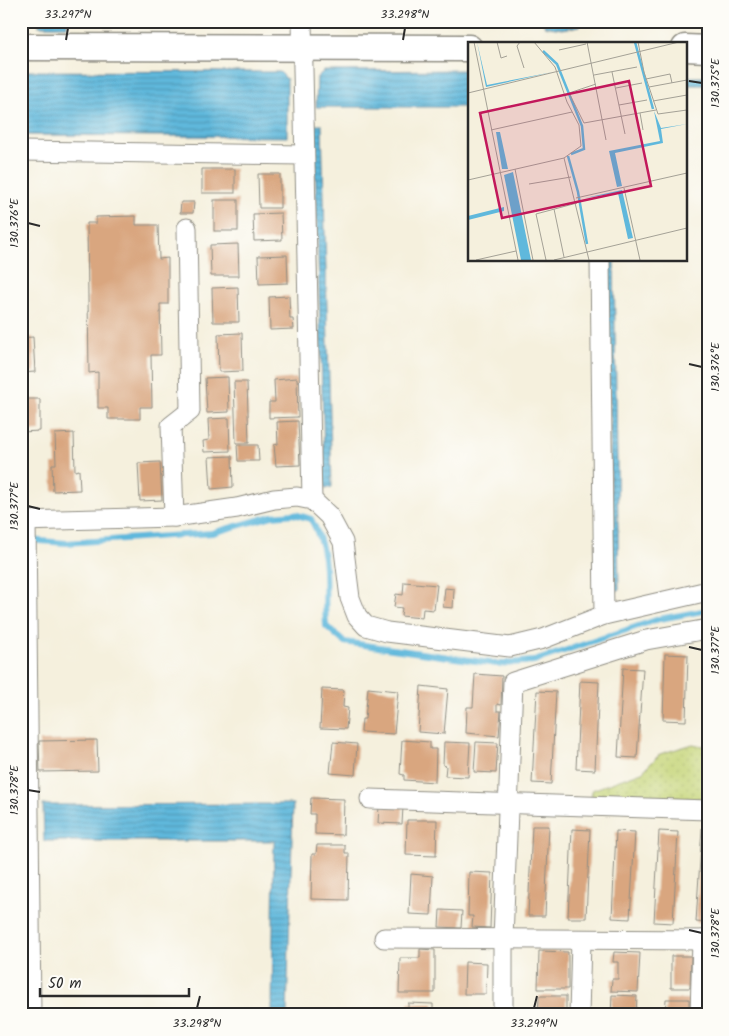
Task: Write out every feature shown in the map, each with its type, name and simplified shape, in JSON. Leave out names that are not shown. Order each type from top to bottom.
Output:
[{"type":"street","points":[[302,21],[312,500]]},
{"type":"street","points":[[21,47],[468,48]]},
{"type":"street","points":[[686,48],[708,48]]},
{"type":"street","points":[[21,151],[304,155]]},
{"type":"street","points":[[174,517],[172,426],[190,411],[187,228]]},
{"type":"street","points":[[600,261],[604,614]]},
{"type":"street","points":[[31,1015],[25,853],[25,530],[174,517],[237,508],[274,499],[297,497],[312,500],[329,516],[343,542],[350,598],[357,616],[366,626],[387,632],[510,647],[542,639],[604,614],[708,591]]},
{"type":"street","points":[[503,1015],[503,939],[514,682],[646,640],[708,629]]},
{"type":"street","points":[[370,799],[708,810]]},
{"type":"street","points":[[384,938],[705,940],[700,1015]]},
{"type":"street","points":[[579,1015],[581,940]]},
{"type":"green space","points":[[693,744],[708,747],[708,803],[591,800],[592,790],[642,772],[660,754]]},
{"type":"water","points":[[39,21],[67,21],[67,26],[39,26]]},
{"type":"water","points":[[544,21],[580,21],[580,26],[562,29],[544,26]]},
{"type":"water","points":[[468,70],[468,107],[316,107],[317,77],[324,71]]},
{"type":"water","points":[[21,71],[280,72],[287,79],[287,137],[21,135]]},
{"type":"water","points":[[686,77],[708,77],[708,85],[686,85]]},
{"type":"water","points":[[314,125],[322,125],[332,487],[325,488]]},
{"type":"water","points":[[608,261],[614,261],[619,590],[612,590]]},
{"type":"water","points":[[293,804],[287,1015],[272,1015],[274,841],[44,841],[43,805]]},
{"type":"building","points":[[202,169],[235,169],[235,193],[202,193]]},
{"type":"building","points":[[258,174],[280,174],[280,208],[259,208]]},
{"type":"building","points":[[214,200],[238,200],[238,231],[214,231]]},
{"type":"building","points":[[181,202],[194,202],[193,213],[180,213]]},
{"type":"building","points":[[281,213],[282,240],[254,241],[253,214]]},
{"type":"building","points":[[136,216],[136,225],[158,225],[159,259],[168,258],[168,304],[160,304],[161,355],[151,355],[152,407],[140,407],[140,419],[108,419],[108,408],[98,408],[98,372],[89,373],[87,223],[96,223],[96,217]]},
{"type":"building","points":[[238,244],[239,276],[211,276],[210,245]]},
{"type":"building","points":[[287,255],[288,283],[259,284],[258,256]]},
{"type":"building","points":[[238,287],[239,322],[213,322],[212,288]]},
{"type":"building","points":[[289,296],[290,319],[293,319],[294,329],[270,330],[269,297]]},
{"type":"building","points":[[242,333],[243,371],[219,372],[218,334]]},
{"type":"building","points":[[33,337],[35,372],[21,373],[21,338]]},
{"type":"building","points":[[228,377],[229,412],[207,413],[205,378]]},
{"type":"building","points":[[297,378],[298,417],[269,418],[269,402],[275,402],[274,380]]},
{"type":"building","points":[[234,382],[247,382],[249,443],[236,443]]},
{"type":"building","points":[[21,399],[40,399],[40,431],[21,432]]},
{"type":"building","points":[[229,418],[230,451],[204,452],[203,441],[209,440],[208,419]]},
{"type":"building","points":[[298,421],[300,465],[276,466],[274,445],[278,444],[277,422]]},
{"type":"building","points":[[74,433],[75,471],[79,470],[80,490],[53,491],[52,464],[56,464],[55,434]]},
{"type":"building","points":[[237,445],[258,445],[259,461],[238,461]]},
{"type":"building","points":[[232,456],[233,487],[211,489],[209,457]]},
{"type":"building","points":[[160,462],[162,500],[140,501],[138,463]]},
{"type":"building","points":[[404,582],[437,585],[434,610],[423,609],[422,618],[401,616],[402,608],[394,607],[396,594],[403,595]]},
{"type":"building","points":[[445,588],[454,589],[453,608],[443,607]]},
{"type":"building","points":[[665,654],[688,655],[686,721],[663,720]]},
{"type":"building","points":[[623,668],[643,669],[637,758],[618,757]]},
{"type":"building","points":[[475,674],[502,676],[501,705],[497,704],[497,711],[501,711],[499,736],[466,733],[467,707],[473,707]]},
{"type":"building","points":[[580,681],[599,682],[595,770],[576,769]]},
{"type":"building","points":[[421,686],[448,689],[444,734],[418,732]]},
{"type":"building","points":[[368,688],[398,691],[394,734],[361,732],[362,719],[365,719]]},
{"type":"building","points":[[322,689],[344,690],[343,707],[348,708],[346,729],[320,728]]},
{"type":"building","points":[[537,691],[556,692],[551,784],[532,783]]},
{"type":"building","points":[[97,740],[98,771],[40,772],[39,741]]},
{"type":"building","points":[[402,740],[430,742],[430,749],[436,749],[435,782],[404,780],[404,775],[400,774]]},
{"type":"building","points":[[333,742],[357,744],[355,775],[330,773]]},
{"type":"building","points":[[444,742],[470,743],[468,777],[445,776],[446,766],[443,765]]},
{"type":"building","points":[[476,742],[498,743],[496,773],[474,772]]},
{"type":"building","points":[[311,798],[344,799],[343,835],[315,834],[315,814],[310,814]]},
{"type":"building","points":[[379,806],[403,807],[402,824],[378,823]]},
{"type":"building","points":[[407,820],[437,820],[436,856],[406,855]]},
{"type":"building","points":[[532,826],[549,826],[545,916],[528,916]]},
{"type":"building","points":[[702,828],[708,829],[708,923],[696,922]]},
{"type":"building","points":[[572,829],[590,830],[586,918],[568,918]]},
{"type":"building","points":[[616,831],[635,832],[630,919],[612,918]]},
{"type":"building","points":[[659,831],[678,832],[673,923],[654,922]]},
{"type":"building","points":[[317,845],[345,845],[345,853],[349,853],[348,900],[311,899],[312,854],[316,854]]},
{"type":"building","points":[[469,872],[492,873],[490,928],[472,927],[473,916],[468,916]]},
{"type":"building","points":[[411,874],[433,876],[431,915],[409,914]]},
{"type":"building","points":[[440,910],[462,911],[461,928],[439,927]]},
{"type":"building","points":[[420,949],[435,950],[435,993],[399,993],[400,958],[420,958]]},
{"type":"building","points":[[539,951],[568,952],[568,989],[538,989]]},
{"type":"building","points":[[614,952],[640,953],[638,992],[611,991],[612,979],[618,979],[618,962],[613,962]]},
{"type":"building","points":[[671,956],[691,956],[690,988],[671,988]]},
{"type":"building","points":[[465,962],[487,963],[486,994],[464,994]]},
{"type":"building","points":[[612,995],[637,996],[636,1015],[611,1015]]},
{"type":"building","points":[[539,996],[566,996],[566,1015],[538,1015]]},
{"type":"building","points":[[666,999],[689,999],[689,1015],[665,1015]]},
{"type":"building","points":[[408,1003],[433,1004],[433,1015],[408,1015]]},
{"type":"waterway","points":[[28,540],[66,543],[212,533],[272,516],[294,514],[311,519],[318,533],[324,559],[326,626],[344,642],[497,664],[534,661],[659,619],[708,610]]}]
